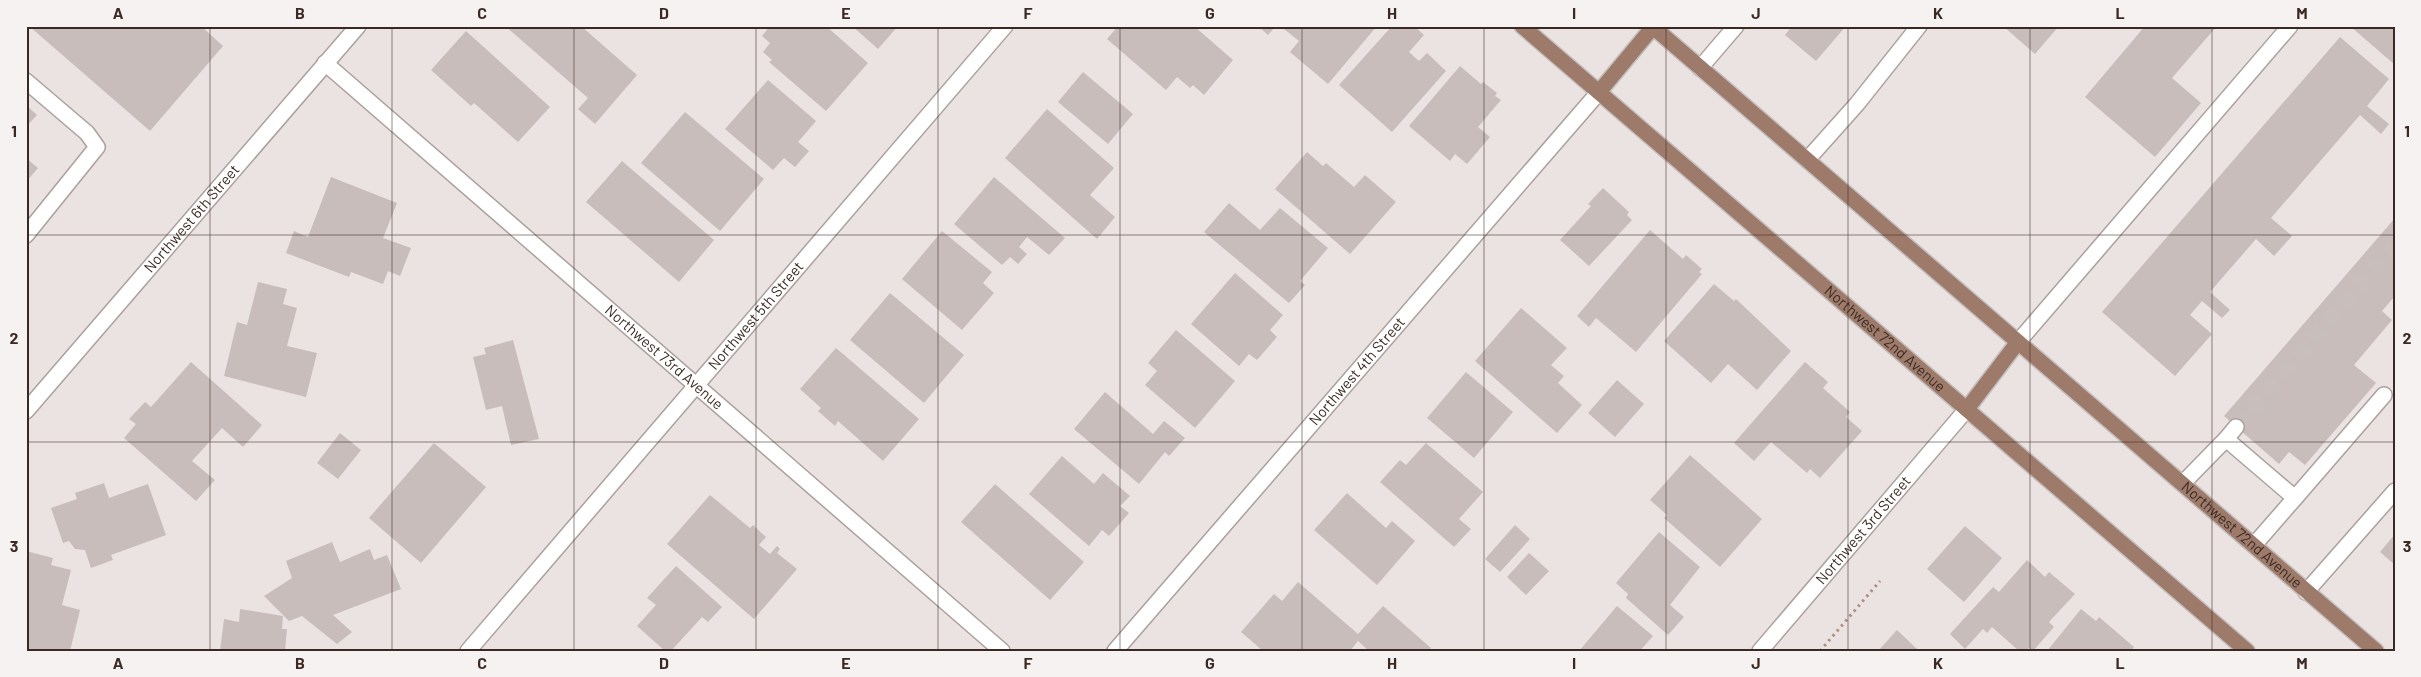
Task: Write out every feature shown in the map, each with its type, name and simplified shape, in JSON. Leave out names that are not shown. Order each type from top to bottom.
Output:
[{"type":"main road","name":"Northwest 72nd Avenue","points":[[1522,26],[2247,651]]},
{"type":"main road","name":"Northwest 72nd Avenue","points":[[1653,27],[2376,651]]},
{"type":"main road","points":[[1599,92],[1653,27]]},
{"type":"main road","points":[[1967,409],[2018,342]]},
{"type":"street","name":"Northwest 6th Street","points":[[26,411],[358,26]]},
{"type":"street","name":"Northwest 5th Street","points":[[468,651],[1006,26]]},
{"type":"street","points":[[1700,68],[1736,26]]},
{"type":"street","points":[[1806,160],[1857,104],[1919,26]]},
{"type":"street","points":[[2018,342],[2037,317],[2131,213],[2290,26]]},
{"type":"street","name":"Northwest 73rd Avenue","points":[[325,63],[1002,651]]},
{"type":"street","points":[[26,81],[87,133],[97,147],[26,235]]},
{"type":"street","name":"Northwest 4th Street","points":[[1115,651],[1599,92]]},
{"type":"street","points":[[2254,545],[2384,395]]},
{"type":"street","name":"Northwest 3rd Street","points":[[1760,651],[1967,409]]},
{"type":"street","points":[[2183,483],[2236,427]]},
{"type":"street","points":[[2226,439],[2295,498]]},
{"type":"street","points":[[2306,592],[2395,491]]},
{"type":"path","points":[[1820,651],[1880,581]]},
{"type":"building","points":[[29,26],[201,26],[223,46],[150,131]]},
{"type":"building","points":[[505,26],[581,26],[637,75],[595,124],[578,109],[588,98]]},
{"type":"building","points":[[770,26],[826,26],[868,63],[826,111],[769,62],[772,60],[763,52],[770,43],[762,36]]},
{"type":"building","points":[[852,26],[898,26],[878,49]]},
{"type":"building","points":[[1118,26],[1194,26],[1233,60],[1204,95],[1193,85],[1190,88],[1177,77],[1166,90],[1107,39]]},
{"type":"building","points":[[1258,26],[1276,26],[1268,35]]},
{"type":"building","points":[[1286,26],[1377,26],[1328,84],[1290,52],[1299,41],[1284,29]]},
{"type":"building","points":[[1392,26],[1414,26],[1424,35],[1409,52],[1419,61],[1427,53],[1446,71],[1392,132],[1339,85]]},
{"type":"building","points":[[1792,26],[1846,26],[1816,61],[1785,35]]},
{"type":"building","points":[[2003,26],[2059,26],[2035,54]]},
{"type":"building","points":[[2145,26],[2217,26],[2172,78],[2201,103],[2155,157],[2085,97]]},
{"type":"building","points":[[2350,26],[2395,26],[2395,65]]},
{"type":"building","points":[[466,31],[550,107],[518,142],[474,103],[471,106],[431,70]]},
{"type":"building","points":[[2340,37],[2389,79],[2367,106],[2389,124],[2381,134],[2360,115],[2271,218],[2292,236],[2274,256],[2256,239],[2210,292],[2230,310],[2222,318],[2202,301],[2190,315],[2212,334],[2175,376],[2102,312]]},
{"type":"building","points":[[1460,66],[1481,84],[1483,82],[1497,93],[1495,96],[1501,100],[1478,127],[1490,137],[1467,164],[1455,154],[1450,161],[1409,126]]},
{"type":"building","points":[[1083,72],[1133,114],[1108,144],[1058,102]]},
{"type":"building","points":[[768,80],[816,121],[798,142],[809,151],[795,167],[784,158],[773,170],[725,129]]},
{"type":"building","points":[[26,105],[37,115],[26,127]]},
{"type":"building","points":[[1047,109],[1114,168],[1090,195],[1115,217],[1097,239],[1005,158]]},
{"type":"building","points":[[685,112],[764,179],[720,231],[641,163]]},
{"type":"building","points":[[1307,152],[1323,166],[1326,163],[1354,187],[1365,175],[1396,202],[1350,254],[1275,189]]},
{"type":"building","points":[[26,158],[38,168],[26,182]]},
{"type":"building","points":[[622,161],[714,240],[679,282],[586,202]]},
{"type":"building","points":[[331,177],[397,203],[383,238],[411,248],[400,276],[388,271],[383,284],[351,272],[349,277],[286,253],[294,231],[308,237]]},
{"type":"building","points":[[994,177],[1065,238],[1049,255],[1027,237],[1019,247],[1027,254],[1018,264],[1010,257],[1002,265],[954,224]]},
{"type":"building","points":[[1603,188],[1629,212],[1627,215],[1632,220],[1589,266],[1560,240],[1591,206],[1588,204]]},
{"type":"building","points":[[1229,203],[1260,230],[1280,208],[1328,248],[1300,281],[1305,285],[1289,303],[1204,232]]},
{"type":"building","points":[[2395,218],[2395,296],[2382,311],[2392,320],[2354,365],[2376,383],[2305,465],[2289,452],[2279,464],[2224,416]]},
{"type":"building","points":[[1650,230],[1683,259],[1686,255],[1702,269],[1699,272],[1702,274],[1636,352],[1596,318],[1589,327],[1577,316]]},
{"type":"building","points":[[942,231],[992,272],[983,283],[994,293],[962,330],[902,279]]},
{"type":"building","points":[[1235,273],[1283,315],[1270,330],[1277,337],[1257,360],[1249,354],[1239,366],[1191,324]]},
{"type":"building","points":[[258,282],[287,289],[283,304],[297,308],[287,346],[317,353],[306,397],[224,376],[237,322],[247,325]]},
{"type":"building","points":[[1714,284],[1734,301],[1736,299],[1791,351],[1757,390],[1728,364],[1711,383],[1664,341]]},
{"type":"building","points":[[890,293],[964,355],[924,403],[850,340]]},
{"type":"building","points":[[1521,308],[1567,348],[1551,365],[1564,376],[1558,383],[1582,405],[1557,433],[1475,361]]},
{"type":"building","points":[[1176,330],[1235,381],[1195,428],[1145,385],[1157,371],[1148,363]]},
{"type":"building","points":[[513,340],[539,439],[511,445],[502,406],[486,410],[473,357],[486,354],[484,348]]},
{"type":"building","points":[[836,348],[919,419],[883,461],[838,421],[835,426],[818,411],[821,408],[800,389]]},
{"type":"building","points":[[191,362],[262,425],[243,447],[222,428],[192,461],[215,480],[196,501],[124,438],[136,424],[129,419],[145,402],[151,407]]},
{"type":"building","points":[[1805,362],[1828,382],[1823,388],[1850,412],[1846,417],[1862,431],[1820,478],[1810,469],[1807,473],[1771,442],[1754,461],[1734,443]]},
{"type":"building","points":[[1466,372],[1513,412],[1474,458],[1427,418]]},
{"type":"building","points":[[1617,380],[1644,404],[1615,437],[1588,413]]},
{"type":"building","points":[[1105,392],[1153,434],[1164,421],[1185,438],[1169,456],[1165,452],[1139,484],[1074,429]]},
{"type":"building","points":[[340,433],[361,450],[338,479],[317,463]]},
{"type":"building","points":[[434,443],[486,487],[421,563],[369,518]]},
{"type":"building","points":[[1426,443],[1483,492],[1459,519],[1471,529],[1454,547],[1380,482],[1400,460],[1406,465]]},
{"type":"building","points":[[1690,455],[1762,519],[1720,567],[1664,518],[1667,515],[1650,500]]},
{"type":"building","points":[[1062,456],[1094,484],[1103,473],[1130,496],[1120,506],[1129,513],[1109,536],[1102,530],[1089,546],[1029,494]]},
{"type":"building","points":[[104,483],[109,498],[148,484],[166,535],[111,555],[113,560],[91,568],[85,550],[75,549],[69,541],[63,543],[51,508],[77,499],[75,493]]},
{"type":"building","points":[[995,484],[1084,562],[1050,600],[961,522]]},
{"type":"building","points":[[1347,493],[1386,528],[1392,521],[1415,541],[1377,585],[1314,530]]},
{"type":"building","points":[[710,495],[750,528],[753,525],[766,537],[759,545],[770,554],[777,546],[780,549],[777,553],[797,569],[754,619],[667,544]]},
{"type":"building","points":[[1515,525],[1530,539],[1500,572],[1485,559]]},
{"type":"building","points":[[1965,526],[2002,558],[1964,602],[1927,569]]},
{"type":"building","points":[[1659,532],[1700,567],[1670,605],[1684,617],[1668,635],[1626,598],[1628,594],[1616,583]]},
{"type":"building","points":[[2395,534],[2395,565],[2380,552]]},
{"type":"building","points":[[332,542],[340,562],[370,549],[374,560],[387,555],[401,589],[333,615],[352,632],[337,644],[302,616],[289,621],[264,596],[292,578],[286,561]]},
{"type":"building","points":[[26,551],[53,558],[51,565],[71,570],[62,605],[80,610],[70,651],[26,651]]},
{"type":"building","points":[[1529,553],[1549,571],[1526,595],[1507,577]]},
{"type":"building","points":[[2027,560],[2045,577],[2049,572],[2075,594],[2049,622],[2054,627],[2033,651],[2029,648],[2026,651],[2019,651],[1992,627],[1987,633],[1983,629],[1965,649],[1950,634],[1993,587],[1999,592]]},
{"type":"building","points":[[676,566],[722,607],[708,622],[702,617],[671,651],[665,651],[637,626],[656,605],[647,598]]},
{"type":"building","points":[[1298,582],[1358,634],[1383,606],[1431,648],[1428,651],[1369,651],[1358,641],[1350,651],[1263,651],[1241,632],[1274,594],[1282,601]]},
{"type":"building","points":[[1617,606],[1653,636],[1640,651],[1579,651]]},
{"type":"building","points":[[240,609],[283,616],[282,629],[287,629],[285,651],[220,651],[224,619],[239,622]]},
{"type":"building","points":[[2081,609],[2096,621],[2099,617],[2134,647],[2131,651],[2047,651]]},
{"type":"building","points":[[1897,630],[1919,651],[1878,651]]},
{"type":"tunnel","points":[[2236,427],[2395,244]]}]
